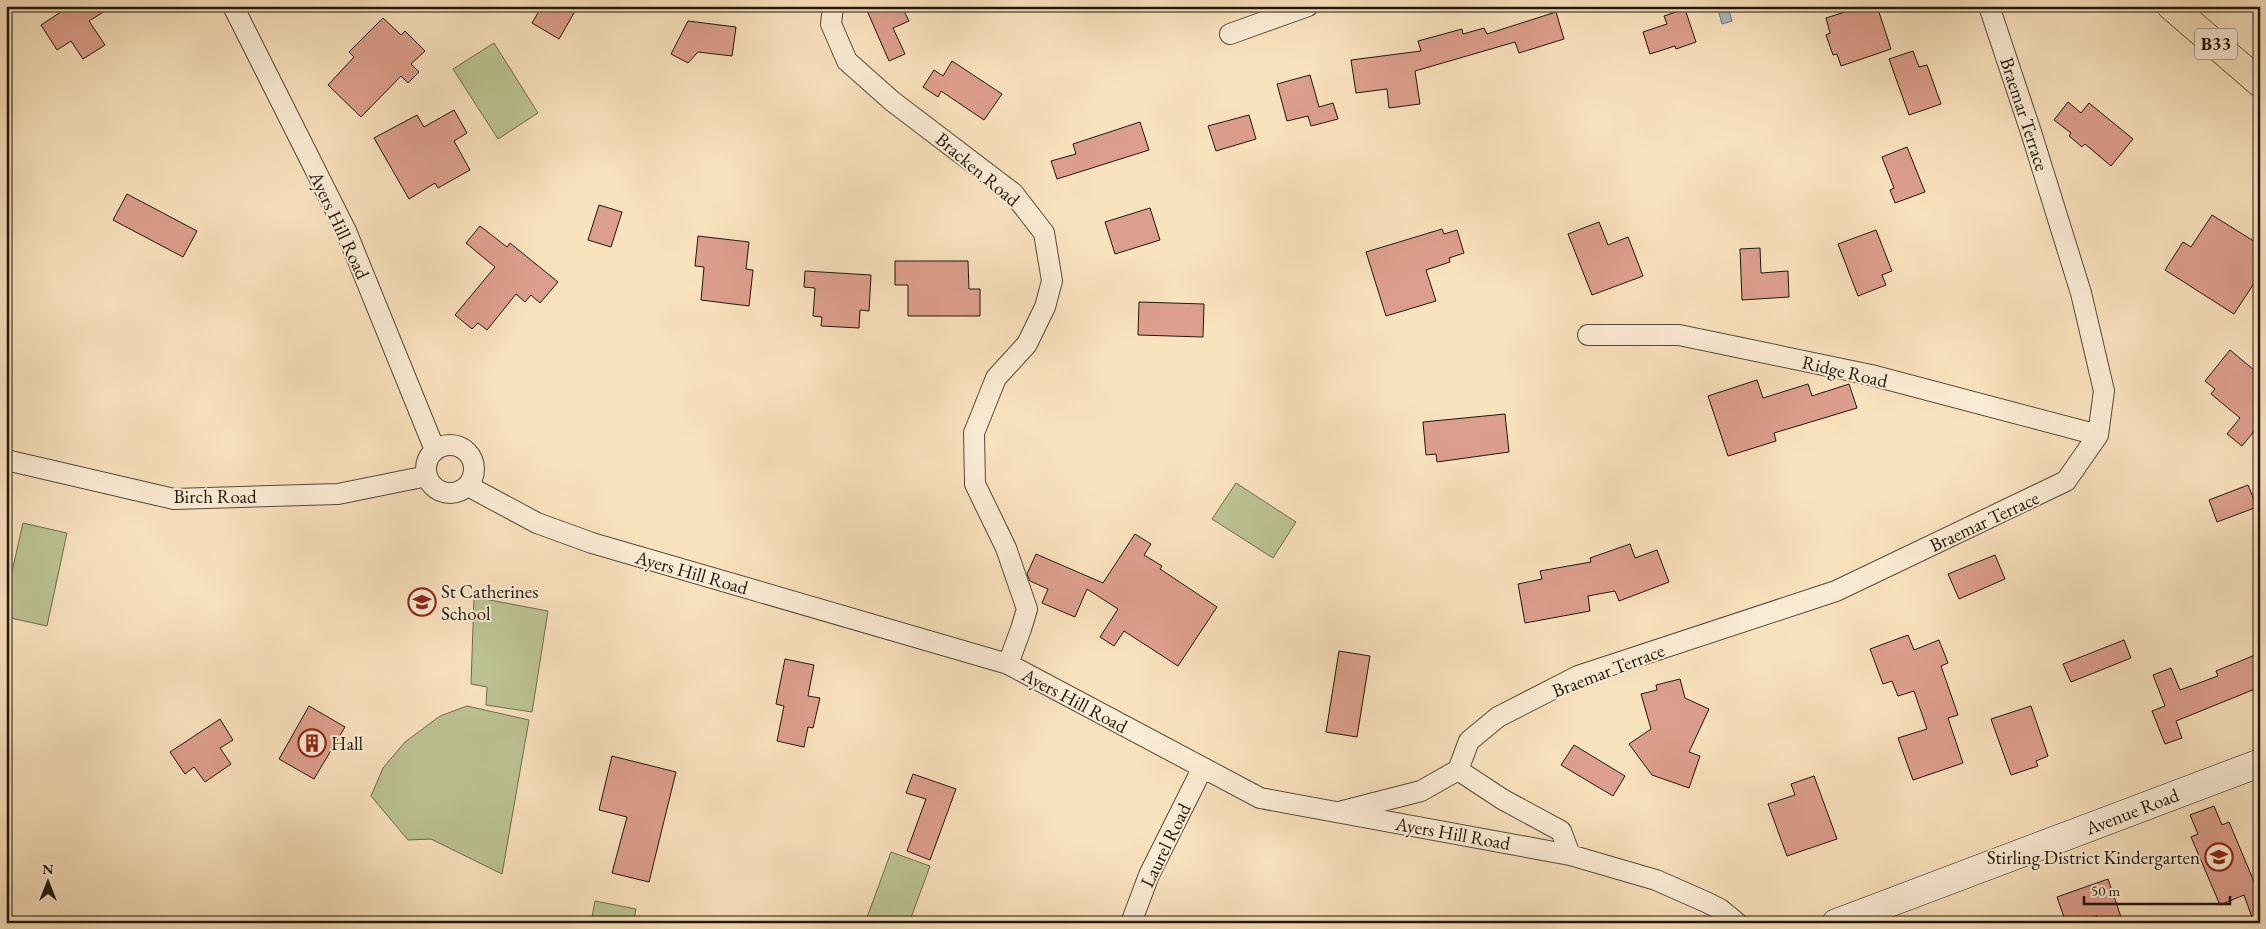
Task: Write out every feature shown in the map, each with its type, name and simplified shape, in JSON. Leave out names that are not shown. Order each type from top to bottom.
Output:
[{"type":"highway","name":"B33","points":[[2172,6],[2260,83]]},
{"type":"street","name":"Ayers Hill Road","points":[[233,6],[346,231],[435,450]]},
{"type":"street","name":"Bracken Road","points":[[833,6],[831,24],[847,61],[892,101],[1013,193],[1044,233],[1052,281],[1045,307],[1027,344],[996,378],[974,433],[975,484],[1006,548],[1027,609],[1008,664]]},
{"type":"street","points":[[1230,34],[1308,6]]},
{"type":"street","name":"Braemar Terrace","points":[[1458,770],[1469,742],[1498,717],[1578,676],[1836,591],[2066,481],[2098,435],[2104,391],[2081,293],[2031,132],[1989,6]]},
{"type":"street","name":"Ridge Road","points":[[1588,335],[1679,335],[1871,375],[2098,435]]},
{"type":"street","points":[[442,446],[458,446],[471,456],[475,472],[468,486],[453,493],[445,493],[431,484],[427,476],[427,462],[435,450],[442,446]]},
{"type":"street","name":"Birch Road","points":[[6,460],[174,498],[338,494],[427,476]]},
{"type":"street","name":"Ayers Hill Road","points":[[468,486],[537,523],[592,543],[1008,664],[1202,769],[1260,798],[1570,854],[1656,880],[1720,909],[1737,923]]},
{"type":"street","name":"Avenue Road","points":[[1836,923],[2260,763]]},
{"type":"street","name":"Laurel Road","points":[[1130,923],[1149,875],[1202,769]]},
{"type":"street","points":[[1336,812],[1421,791],[1458,770],[1502,799],[1562,831],[1570,854]]},
{"type":"street","name":"Ayers Hill Road","points":[[1686,893],[1718,923]]},
{"type":"green space","points":[[494,43],[538,113],[498,139],[453,69]]},
{"type":"green space","points":[[1236,483],[1296,522],[1273,558],[1212,519]]},
{"type":"green space","points":[[23,523],[67,533],[47,626],[6,617],[6,598]]},
{"type":"green space","points":[[474,597],[548,611],[532,712],[486,705],[487,687],[471,684]]},
{"type":"green space","points":[[467,706],[529,720],[502,874],[431,839],[408,840],[371,796],[383,768],[405,742],[440,716]]},
{"type":"green space","points":[[891,852],[930,866],[909,923],[865,923]]},
{"type":"green space","points":[[595,901],[636,909],[633,923],[591,923]]},
{"type":"shaded area","points":[[1717,6],[1728,6],[1732,21],[1722,24]]},
{"type":"building","points":[[70,6],[113,6],[89,21],[105,45],[83,59],[71,41],[57,50],[41,25]]},
{"type":"building","points":[[542,6],[578,6],[559,39],[532,23]]},
{"type":"building","points":[[865,6],[887,6],[889,12],[902,7],[909,21],[893,28],[905,54],[889,61]]},
{"type":"building","points":[[1846,6],[1877,6],[1891,49],[1841,66],[1837,54],[1833,55],[1826,35],[1830,33],[1826,18],[1848,11]]},
{"type":"building","points":[[1685,9],[1696,42],[1676,49],[1675,46],[1650,54],[1643,32],[1667,24],[1664,16]]},
{"type":"building","points":[[1556,12],[1564,39],[1519,53],[1515,42],[1415,71],[1420,104],[1389,108],[1387,89],[1356,93],[1351,60],[1421,51],[1418,41],[1462,29],[1463,34],[1484,28],[1487,34]]},
{"type":"building","points":[[383,18],[401,35],[405,31],[425,51],[411,64],[419,72],[408,83],[401,76],[361,117],[328,85],[354,57],[349,52]]},
{"type":"building","points":[[688,21],[736,27],[732,56],[698,52],[688,63],[671,54]]},
{"type":"building","points":[[1913,51],[1919,67],[1927,65],[1941,104],[1909,115],[1889,59]]},
{"type":"building","points":[[952,61],[1002,94],[984,120],[941,91],[938,97],[923,87],[934,70],[943,76]]},
{"type":"building","points":[[1310,75],[1319,107],[1333,103],[1338,119],[1311,126],[1308,116],[1287,121],[1277,84]]},
{"type":"building","points":[[2068,102],[2081,113],[2089,103],[2133,139],[2111,166],[2085,144],[2082,147],[2069,136],[2071,133],[2054,120]]},
{"type":"building","points":[[454,110],[467,133],[454,141],[470,170],[438,188],[435,183],[409,199],[374,138],[417,115],[424,127]]},
{"type":"building","points":[[1249,115],[1256,139],[1216,151],[1208,126]]},
{"type":"building","points":[[1140,122],[1149,150],[1057,179],[1051,161],[1076,154],[1073,144]]},
{"type":"building","points":[[1907,147],[1925,192],[1895,203],[1890,190],[1894,188],[1882,157]]},
{"type":"building","points":[[127,194],[197,231],[183,257],[113,220]]},
{"type":"building","points":[[599,205],[622,212],[611,247],[588,240]]},
{"type":"building","points":[[1150,208],[1160,240],[1115,254],[1105,222]]},
{"type":"building","points":[[2212,215],[2260,245],[2260,274],[2234,314],[2165,270],[2183,242],[2191,247]]},
{"type":"building","points":[[1599,222],[1608,245],[1628,237],[1643,276],[1592,295],[1568,234]]},
{"type":"building","points":[[480,226],[507,247],[510,243],[558,282],[540,303],[531,295],[525,302],[516,294],[487,330],[478,323],[472,329],[455,315],[495,267],[466,243]]},
{"type":"building","points":[[1442,229],[1444,234],[1457,230],[1464,253],[1449,258],[1450,262],[1426,270],[1436,301],[1386,316],[1366,252]]},
{"type":"building","points":[[1876,230],[1892,271],[1882,275],[1886,285],[1858,296],[1838,244]]},
{"type":"building","points":[[698,236],[749,242],[746,269],[753,270],[749,306],[701,300],[704,267],[695,266]]},
{"type":"building","points":[[1760,248],[1761,273],[1788,271],[1789,297],[1742,300],[1740,249]]},
{"type":"building","points":[[895,261],[968,261],[969,289],[980,289],[980,316],[908,316],[908,285],[895,285]]},
{"type":"building","points":[[805,271],[871,275],[869,311],[860,310],[859,328],[821,326],[822,317],[813,316],[815,288],[804,287]]},
{"type":"building","points":[[1139,302],[1204,304],[1203,337],[1138,335]]},
{"type":"building","points":[[2230,350],[2260,375],[2260,424],[2242,446],[2227,434],[2240,418],[2211,394],[2215,389],[2205,381]]},
{"type":"building","points":[[1757,380],[1763,398],[1808,384],[1812,396],[1849,384],[1857,408],[1774,433],[1776,441],[1728,456],[1708,396]]},
{"type":"building","points":[[1505,414],[1509,452],[1437,462],[1436,454],[1426,455],[1423,422]]},
{"type":"building","points":[[2248,485],[2257,507],[2217,522],[2209,500]]},
{"type":"building","points":[[1135,534],[1151,544],[1144,555],[1162,566],[1160,569],[1217,607],[1178,666],[1124,631],[1114,646],[1100,637],[1118,609],[1087,589],[1075,617],[1042,603],[1048,589],[1030,581],[1027,574],[1036,554],[1103,583]]},
{"type":"building","points":[[1630,544],[1635,558],[1657,550],[1669,582],[1619,601],[1615,591],[1588,596],[1590,611],[1525,623],[1518,584],[1542,579],[1540,571],[1591,562],[1590,558]]},
{"type":"building","points":[[1995,555],[2005,579],[1959,599],[1948,574]]},
{"type":"building","points":[[1908,635],[1914,650],[1939,640],[1948,663],[1941,666],[1958,715],[1948,718],[1963,763],[1913,780],[1898,738],[1927,729],[1914,691],[1898,696],[1892,681],[1883,684],[1870,649]]},
{"type":"building","points":[[2124,640],[2131,658],[2071,682],[2063,664]]},
{"type":"building","points":[[1339,651],[1370,656],[1357,737],[1326,732]]},
{"type":"building","points":[[2260,653],[2260,687],[2176,721],[2182,738],[2165,744],[2152,711],[2165,706],[2153,675],[2171,668],[2180,690],[2218,676],[2216,671]]},
{"type":"building","points":[[785,659],[814,665],[808,696],[820,698],[813,728],[808,727],[804,747],[777,741],[784,706],[776,704]]},
{"type":"building","points":[[1680,679],[1685,698],[1709,709],[1689,752],[1700,756],[1689,788],[1652,775],[1629,744],[1651,729],[1641,694],[1657,690],[1656,685]]},
{"type":"building","name":"Hall","points":[[309,706],[345,727],[314,779],[279,759]]},
{"type":"building","points":[[2031,706],[2048,756],[2036,761],[2038,766],[2011,775],[1991,719]]},
{"type":"building","points":[[220,719],[233,740],[220,748],[231,764],[205,782],[194,767],[185,774],[170,752]]},
{"type":"building","points":[[1574,745],[1625,776],[1613,796],[1561,765]]},
{"type":"building","points":[[612,756],[676,772],[649,882],[612,873],[627,817],[599,810]]},
{"type":"building","points":[[913,774],[956,789],[930,860],[907,851],[926,799],[906,793]]},
{"type":"building","points":[[1814,776],[1837,839],[1787,856],[1768,804],[1795,795],[1791,784]]},
{"type":"building","points":[[2214,806],[2222,825],[2229,822],[2255,884],[2260,882],[2260,923],[2254,923],[2244,895],[2220,905],[2191,837],[2198,834],[2190,815]]},
{"type":"building","points":[[2108,879],[2122,920],[2114,923],[2100,923],[2097,916],[2079,923],[2066,923],[2057,897]]},
{"type":"place","name":"St Catherines School","points":[[422,602]]},
{"type":"place","name":"Hall","points":[[312,743]]},
{"type":"place","name":"Stirling District Kindergarten","points":[[2219,857]]}]
